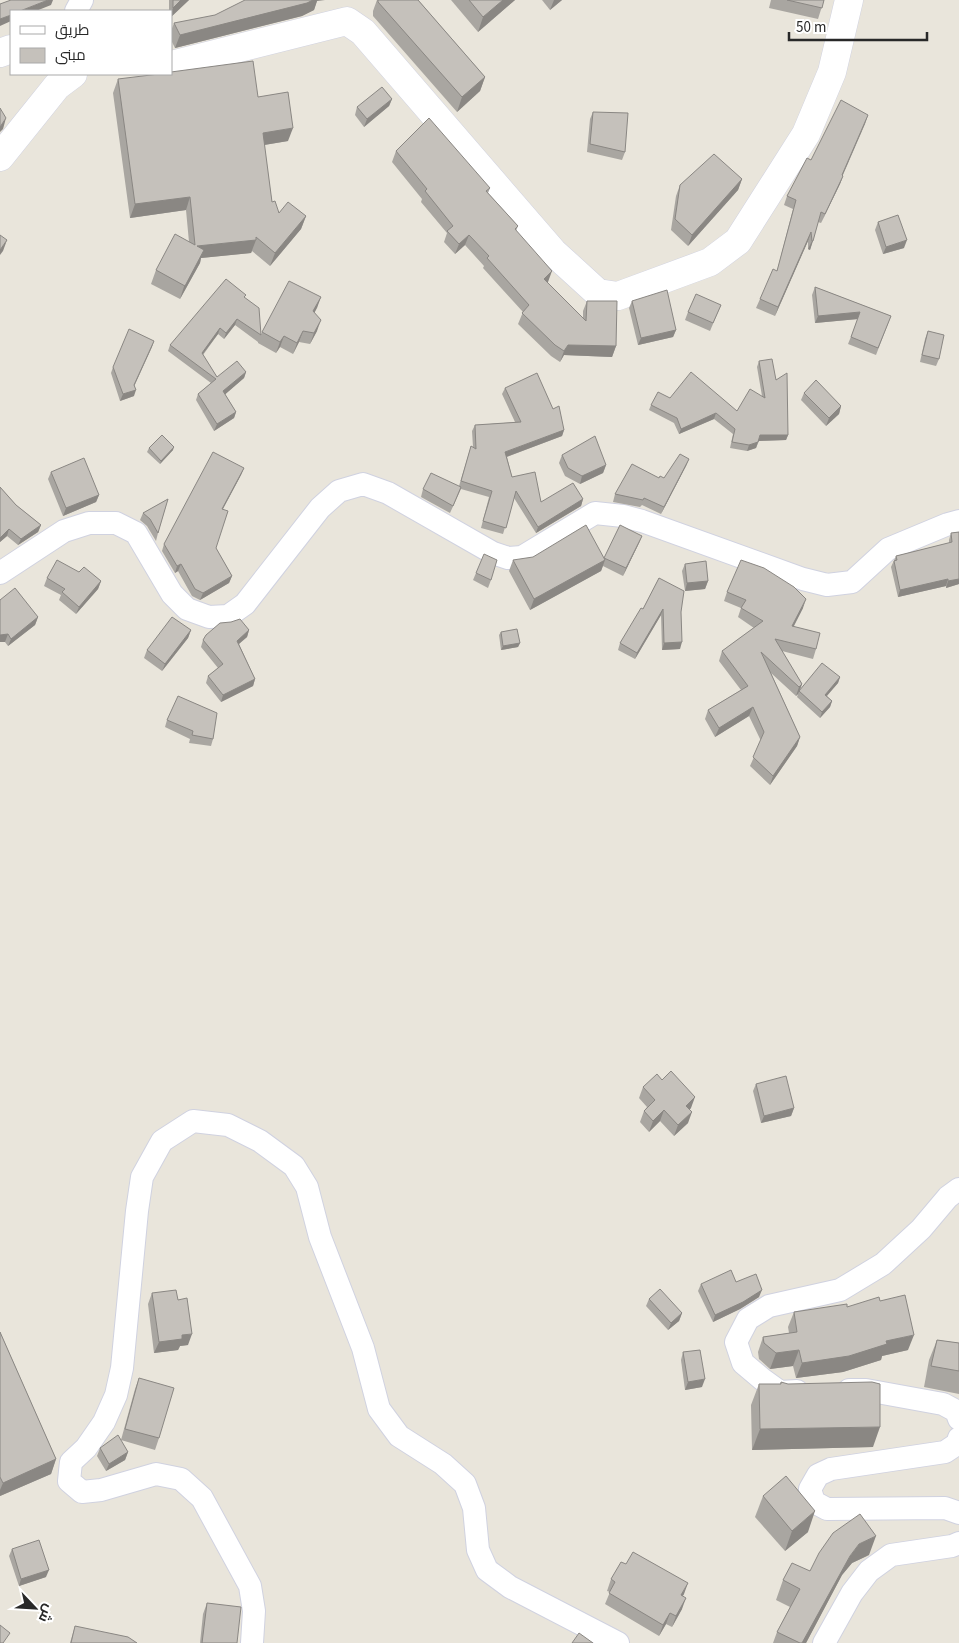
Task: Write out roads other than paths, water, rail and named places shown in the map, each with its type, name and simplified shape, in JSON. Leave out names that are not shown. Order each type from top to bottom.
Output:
[{"type":"street","points":[[172,65],[348,21],[363,32],[553,252],[598,293],[618,296],[710,262],[738,241],[806,134],[832,72],[849,0]]},
{"type":"street","points":[[0,157],[58,86],[72,75]]},
{"type":"street","points":[[0,573],[64,532],[89,523],[116,523],[136,533],[172,594],[187,609],[209,617],[228,616],[245,604],[320,508],[339,491],[363,484],[388,492],[493,553],[508,558],[522,557],[595,513],[623,516],[642,521],[803,579],[828,585],[852,582],[888,549],[959,521]]},
{"type":"street","points":[[252,1643],[254,1610],[250,1586],[202,1498],[181,1478],[156,1474],[101,1490],[82,1492],[69,1481],[71,1462],[86,1448],[104,1422],[116,1394],[122,1368],[142,1177],[162,1141],[193,1121],[228,1125],[260,1141],[294,1166],[307,1187],[320,1237],[363,1348],[379,1409],[399,1436],[443,1464],[465,1484],[474,1508],[478,1550],[486,1570],[510,1587],[618,1643]]},
{"type":"street","points":[[959,1189],[948,1197],[921,1229],[883,1264],[840,1290],[769,1306],[748,1319],[736,1342],[743,1363],[780,1392],[866,1390],[943,1404],[956,1411],[959,1419]]},
{"type":"street","points":[[959,1438],[957,1444],[945,1452],[830,1468],[818,1474],[810,1489],[814,1502],[827,1509],[945,1508],[959,1513]]},
{"type":"street","points":[[824,1643],[852,1593],[869,1571],[891,1555],[952,1546],[959,1543]]}]
